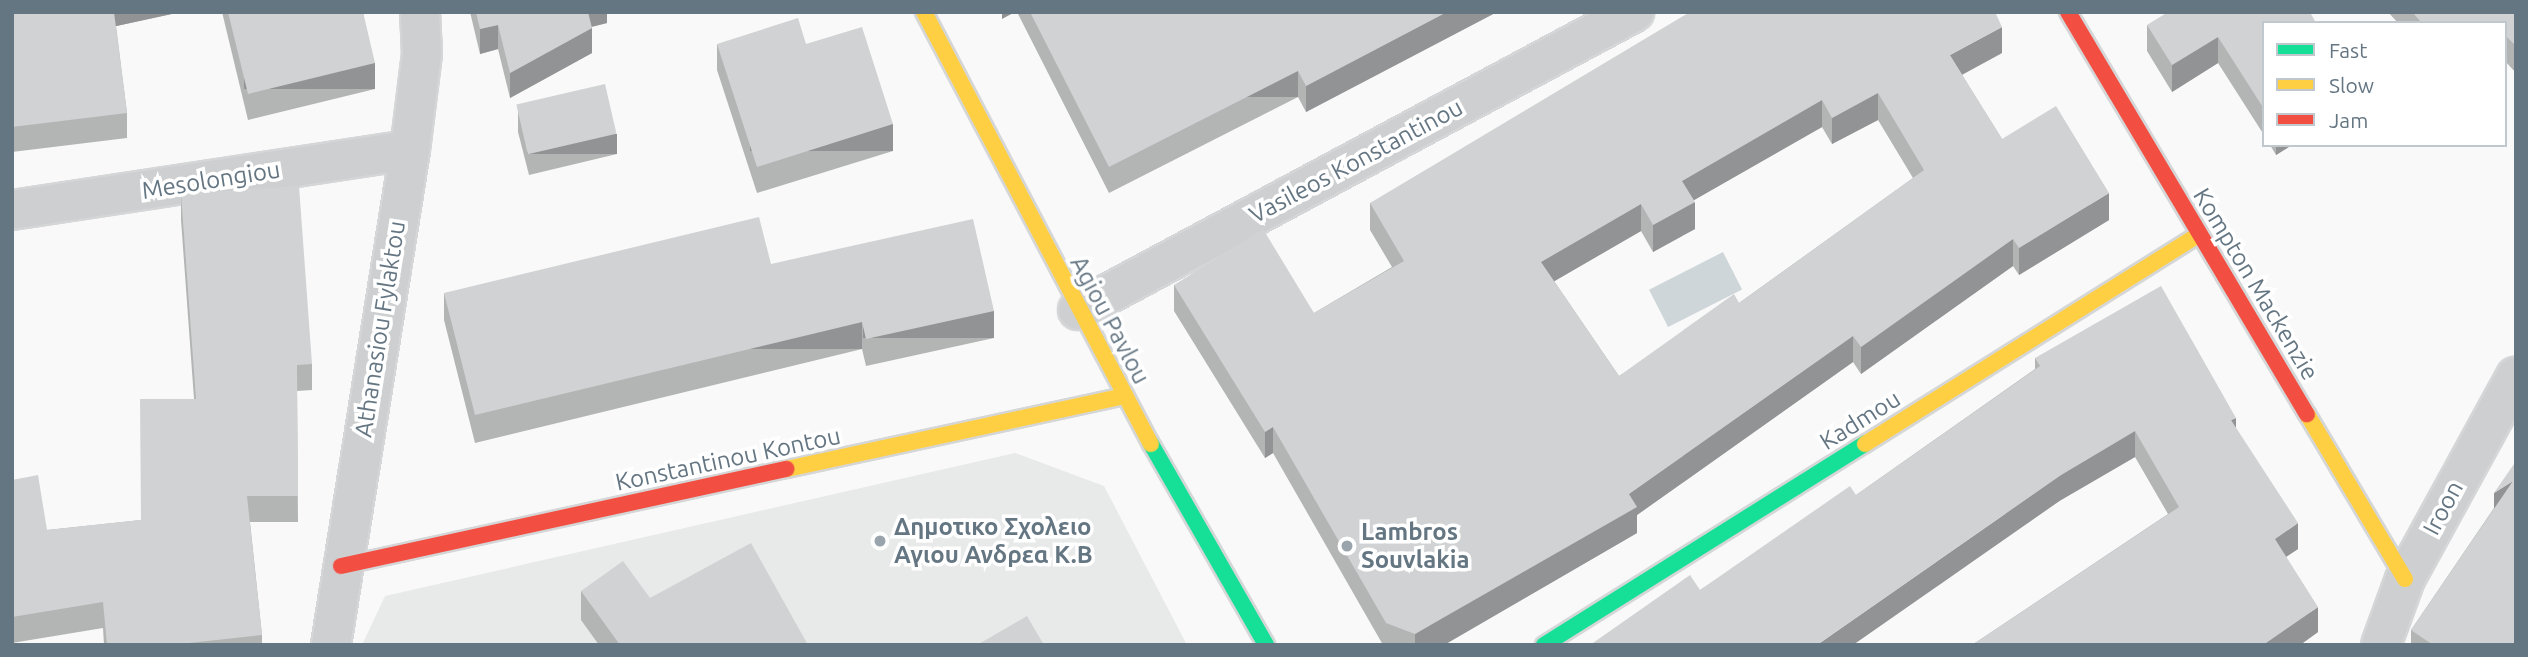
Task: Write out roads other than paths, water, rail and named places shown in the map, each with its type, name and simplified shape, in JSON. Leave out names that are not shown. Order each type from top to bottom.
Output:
[{"type":"street","name":"Athanasiou Fylaktou","points":[[331,645],[341,566],[410,150],[422,54],[419,12]]},
{"type":"street","name":"Agiou Pavlou","points":[[925,12],[1078,310],[1266,645]]},
{"type":"street","name":"Vasileos Konstantinou","points":[[1078,310],[1634,12]]},
{"type":"street","name":"Kompton Mackenzie","points":[[2068,12],[2406,579]]},
{"type":"street","name":"Mesolongiou","points":[[12,210],[410,150]]},
{"type":"street","name":"Kadmou","points":[[1544,645],[2200,234]]},
{"type":"street","name":"Iroon","points":[[2381,645],[2406,579],[2516,376]]},
{"type":"street","name":"Konstantinou Kontou","points":[[341,566],[1125,396]]},
{"type":"place","name":"Δημοτικο Σχολειο Αγιου Ανδρεα Κ.Β","points":[[880,541]]},
{"type":"place","name":"Lambros Souvlakia","points":[[1347,546]]}]
